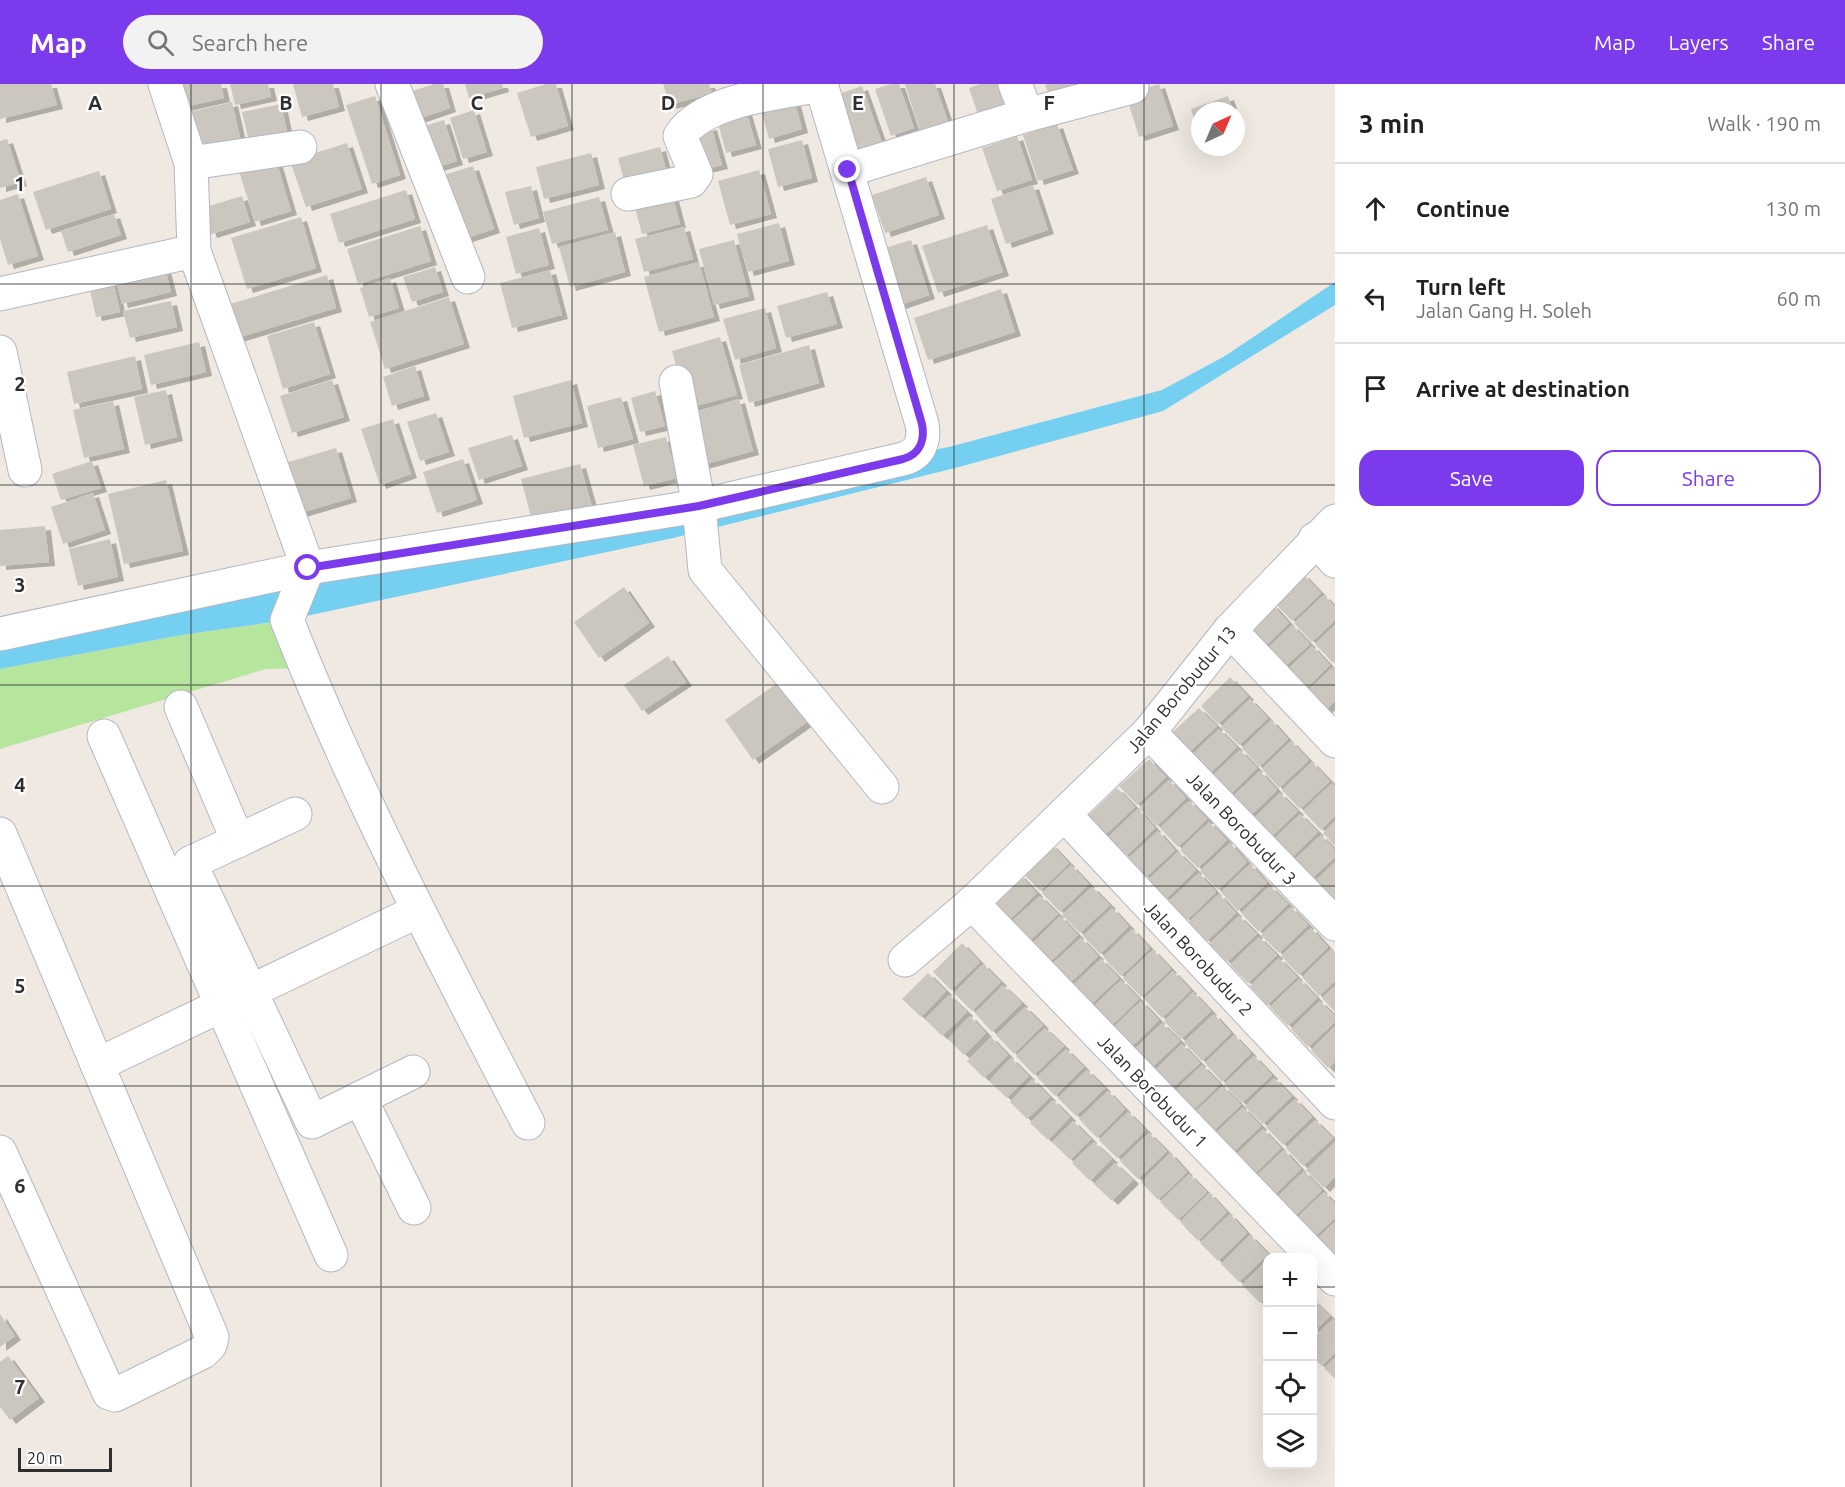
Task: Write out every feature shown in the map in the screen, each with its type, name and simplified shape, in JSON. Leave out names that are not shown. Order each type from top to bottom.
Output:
[{"type":"street","points":[[165,84],[191,163],[194,251],[308,568],[287,620],[306,668],[418,911],[528,1123]]},
{"type":"street","points":[[392,84],[468,277]]},
{"type":"street","points":[[0,634],[308,568],[699,506],[908,458],[919,448],[924,434],[922,424],[821,84],[720,106],[698,117],[685,127],[680,136],[696,174],[691,181],[628,194]]},
{"type":"street","points":[[1015,84],[1027,115]]},
{"type":"street","points":[[848,170],[1027,115],[1132,87]]},
{"type":"street","points":[[191,163],[300,147]]},
{"type":"street","points":[[0,294],[194,251]]},
{"type":"street","points":[[0,352],[25,470]]},
{"type":"street","points":[[676,382],[699,506],[705,570],[882,787]]},
{"type":"street","name":"Jalan Borobudur 13","points":[[905,960],[972,903],[1149,732],[1230,630],[1328,540]]},
{"type":"street","points":[[1230,630],[1335,741]]},
{"type":"street","points":[[181,707],[238,841]]},
{"type":"street","name":"Jalan Borobudur 3","points":[[1149,732],[1335,924]]},
{"type":"street","points":[[104,736],[236,998],[312,1122],[413,1072]]},
{"type":"street","points":[[296,814],[190,863],[236,998],[331,1255]]},
{"type":"street","name":"Jalan Borobudur 2","points":[[1064,814],[1335,1103]]},
{"type":"street","points":[[0,834],[212,1337],[210,1345],[203,1352],[115,1395],[109,1393],[0,1152]]},
{"type":"street","name":"Jalan Borobudur 1","points":[[972,903],[1335,1280]]},
{"type":"street","points":[[97,1065],[418,911]]},
{"type":"street","points":[[360,1098],[414,1208]]},
{"type":"green space","points":[[287,620],[306,668],[266,669],[0,749],[0,669],[182,635]]},
{"type":"water","points":[[1335,282],[1335,305],[1163,411],[959,467],[673,538],[287,620],[182,635],[0,669],[0,634],[949,447],[1162,390],[1225,356]]},
{"type":"building","points":[[0,84],[51,84],[57,105],[0,119]]},
{"type":"building","points":[[173,84],[221,84],[224,98],[176,109]]},
{"type":"building","points":[[230,84],[268,84],[271,97],[235,105]]},
{"type":"building","points":[[293,84],[333,84],[339,107],[302,117]]},
{"type":"building","points":[[434,84],[443,84],[450,108],[412,121],[403,94]]},
{"type":"building","points":[[465,84],[502,84],[503,88],[469,98]]},
{"type":"building","points":[[546,84],[556,84],[568,126],[531,137],[517,93]]},
{"type":"building","points":[[663,84],[709,84],[712,93],[670,105]]},
{"type":"building","points":[[899,84],[914,128],[891,136],[875,89]]},
{"type":"building","points":[[905,84],[935,84],[948,122],[920,131]]},
{"type":"building","points":[[980,84],[1008,84],[1019,115],[982,127],[969,88]]},
{"type":"building","points":[[1045,84],[1096,84],[1053,107]]},
{"type":"building","points":[[1159,84],[1173,126],[1139,137],[1126,95]]},
{"type":"building","points":[[862,86],[882,143],[852,153],[833,96]]},
{"type":"building","points":[[375,96],[400,175],[372,184],[346,105]]},
{"type":"building","points":[[1228,96],[1230,102],[1211,102]]},
{"type":"building","points":[[232,102],[243,151],[198,161],[186,113]]},
{"type":"building","points":[[795,102],[802,129],[769,139],[761,110]]},
{"type":"building","points":[[281,104],[289,141],[251,150],[242,112]]},
{"type":"building","points":[[474,110],[487,152],[463,159],[450,118]]},
{"type":"building","points":[[746,111],[756,145],[726,153],[717,119]]},
{"type":"building","points":[[444,120],[457,161],[428,170],[415,129]]},
{"type":"building","points":[[1057,124],[1073,170],[1038,181],[1023,135]]},
{"type":"building","points":[[711,126],[722,165],[697,171],[686,132]]},
{"type":"building","points":[[1017,136],[1032,180],[997,191],[982,148]]},
{"type":"building","points":[[7,139],[21,182],[0,188],[0,141]]},
{"type":"building","points":[[802,140],[812,178],[778,187],[768,149]]},
{"type":"building","points":[[347,143],[362,189],[306,207],[290,161]]},
{"type":"building","points":[[660,147],[668,177],[626,188],[618,158]]},
{"type":"building","points":[[591,153],[599,185],[544,199],[536,167]]},
{"type":"building","points":[[276,160],[291,211],[255,222],[239,171]]},
{"type":"building","points":[[473,166],[494,229],[458,241],[438,177]]},
{"type":"building","points":[[759,170],[771,214],[730,225],[718,181]]},
{"type":"building","points":[[99,171],[111,209],[46,230],[33,192]]},
{"type":"building","points":[[926,177],[939,215],[885,233],[872,195]]},
{"type":"building","points":[[1033,185],[1048,230],[1006,244],[991,199]]},
{"type":"building","points":[[531,186],[539,218],[514,225],[505,192]]},
{"type":"building","points":[[670,186],[680,224],[642,234],[632,196]]},
{"type":"building","points":[[406,190],[415,219],[339,243],[330,214]]},
{"type":"building","points":[[18,194],[38,256],[8,265],[0,239],[0,200]]},
{"type":"building","points":[[242,196],[250,222],[211,234],[202,208]]},
{"type":"building","points":[[599,197],[608,230],[552,244],[543,212]]},
{"type":"building","points":[[114,214],[121,235],[68,252],[61,231]]},
{"type":"building","points":[[301,217],[316,268],[247,289],[231,238]]},
{"type":"building","points":[[779,223],[789,261],[748,272],[737,234]]},
{"type":"building","points":[[987,225],[1003,272],[938,293],[922,246]]},
{"type":"building","points":[[420,226],[431,261],[358,284],[347,249]]},
{"type":"building","points":[[684,227],[693,259],[644,272],[635,239]]},
{"type":"building","points":[[539,228],[549,265],[516,274],[506,237]]},
{"type":"building","points":[[615,232],[625,272],[570,287],[559,247]]},
{"type":"building","points":[[734,240],[749,296],[714,305],[699,249]]},
{"type":"building","points":[[911,240],[929,295],[900,305],[882,249]]},
{"type":"building","points":[[699,262],[714,317],[659,332],[644,277]]},
{"type":"building","points":[[164,264],[171,292],[122,304],[115,275]]},
{"type":"building","points":[[435,267],[443,292],[412,302],[403,277]]},
{"type":"building","points":[[550,270],[562,315],[512,328],[500,283]]},
{"type":"building","points":[[327,275],[336,308],[237,338],[227,305]]},
{"type":"building","points":[[390,278],[399,308],[369,317],[360,288]]},
{"type":"building","points":[[113,281],[120,312],[96,317],[89,286]]},
{"type":"building","points":[[1001,289],[1015,332],[928,360],[914,318]]},
{"type":"building","points":[[827,292],[837,324],[786,338],[777,306]]},
{"type":"building","points":[[449,297],[464,344],[385,369],[370,322]]},
{"type":"building","points":[[171,301],[177,327],[130,338],[123,311]]},
{"type":"building","points":[[765,308],[776,348],[735,360],[723,319]]},
{"type":"building","points":[[314,322],[330,374],[283,389],[267,336]]},
{"type":"building","points":[[720,337],[737,395],[688,408],[672,351]]},
{"type":"building","points":[[199,342],[206,372],[151,385],[144,355]]},
{"type":"building","points":[[809,345],[819,383],[749,403],[739,365]]},
{"type":"building","points":[[135,356],[142,389],[74,404],[67,372]]},
{"type":"building","points":[[415,366],[424,396],[392,406],[383,377]]},
{"type":"building","points":[[332,380],[344,417],[292,433],[280,396]]},
{"type":"building","points":[[571,380],[582,423],[524,438],[513,396]]},
{"type":"building","points":[[166,390],[177,437],[145,445],[134,397]]},
{"type":"building","points":[[655,391],[665,426],[640,432],[631,398]]},
{"type":"building","points":[[621,397],[633,439],[598,448],[587,406]]},
{"type":"building","points":[[739,399],[753,451],[702,465],[688,414]]},
{"type":"building","points":[[113,401],[124,449],[84,458],[73,410]]},
{"type":"building","points":[[436,413],[449,452],[420,461],[407,422]]},
{"type":"building","points":[[393,419],[411,474],[380,485],[361,429]]},
{"type":"building","points":[[512,435],[522,466],[479,480],[468,448]]},
{"type":"building","points":[[666,437],[677,478],[644,486],[633,445]]},
{"type":"building","points":[[336,448],[351,498],[297,514],[282,464]]},
{"type":"building","points":[[463,459],[477,500],[437,513],[423,472]]},
{"type":"building","points":[[92,461],[101,488],[61,500],[52,474]]},
{"type":"building","points":[[580,464],[595,517],[535,532],[521,479]]},
{"type":"building","points":[[166,480],[183,551],[124,564],[108,494]]},
{"type":"building","points":[[93,493],[105,530],[63,544],[51,507]]},
{"type":"building","points":[[45,526],[49,562],[0,566],[0,530]]},
{"type":"building","points":[[110,539],[118,577],[78,586],[69,549]]},
{"type":"building","points":[[1303,574],[1321,593],[1292,621],[1274,602]]},
{"type":"building","points":[[624,587],[649,623],[599,658],[574,622]]},
{"type":"building","points":[[1324,595],[1335,607],[1335,620],[1312,642],[1294,623]]},
{"type":"building","points":[[1272,604],[1289,623],[1260,651],[1242,632]]},
{"type":"building","points":[[1292,625],[1310,644],[1280,671],[1263,653]]},
{"type":"building","points":[[1335,625],[1335,661],[1333,663],[1315,644]]},
{"type":"building","points":[[1312,646],[1330,665],[1301,693],[1283,674]]},
{"type":"building","points":[[668,656],[686,682],[642,711],[624,685]]},
{"type":"building","points":[[1333,667],[1335,670],[1335,701],[1321,714],[1303,695]]},
{"type":"building","points":[[1230,677],[1248,696],[1218,724],[1201,706]]},
{"type":"building","points":[[779,682],[807,722],[753,760],[725,720]]},
{"type":"building","points":[[1250,699],[1268,718],[1239,745],[1221,727]]},
{"type":"building","points":[[1199,708],[1217,726],[1187,754],[1169,735]]},
{"type":"building","points":[[1271,720],[1288,739],[1259,767],[1242,748]]},
{"type":"building","points":[[1219,729],[1237,747],[1207,776],[1190,757]]},
{"type":"building","points":[[1291,741],[1309,760],[1279,788],[1262,769]]},
{"type":"building","points":[[1240,750],[1257,768],[1228,797],[1210,778]]},
{"type":"building","points":[[1149,759],[1166,777],[1137,805],[1119,786]]},
{"type":"building","points":[[1312,762],[1330,781],[1300,809],[1282,790]]},
{"type":"building","points":[[1260,771],[1277,790],[1248,818],[1230,799]]},
{"type":"building","points":[[1169,780],[1186,798],[1157,826],[1139,808]]},
{"type":"building","points":[[1332,783],[1335,787],[1335,816],[1321,830],[1303,811]]},
{"type":"building","points":[[1117,788],[1135,807],[1105,835],[1087,817]]},
{"type":"building","points":[[1280,793],[1298,811],[1269,839],[1251,821]]},
{"type":"building","points":[[1189,801],[1207,819],[1178,847],[1160,828]]},
{"type":"building","points":[[1138,809],[1155,828],[1126,856],[1108,837]]},
{"type":"building","points":[[1300,814],[1318,832],[1289,860],[1271,842]]},
{"type":"building","points":[[1335,821],[1335,846],[1323,833]]},
{"type":"building","points":[[1209,822],[1227,840],[1198,868],[1180,850]]},
{"type":"building","points":[[1158,831],[1175,850],[1146,877],[1128,859]]},
{"type":"building","points":[[1321,835],[1335,850],[1335,857],[1309,881],[1291,863]]},
{"type":"building","points":[[1230,843],[1247,862],[1218,890],[1200,871]]},
{"type":"building","points":[[1051,844],[1069,863],[1040,891],[1022,872]]},
{"type":"building","points":[[1178,852],[1196,870],[1166,899],[1148,880]]},
{"type":"building","points":[[1335,862],[1335,897],[1329,903],[1312,884]]},
{"type":"building","points":[[1250,864],[1267,883],[1238,911],[1221,892]]},
{"type":"building","points":[[1071,865],[1089,884],[1060,912],[1042,893]]},
{"type":"building","points":[[1199,873],[1216,892],[1187,920],[1169,901]]},
{"type":"building","points":[[1019,874],[1037,893],[1008,921],[990,902]]},
{"type":"building","points":[[1270,886],[1288,904],[1259,932],[1241,913]]},
{"type":"building","points":[[1092,887],[1110,905],[1080,933],[1062,915]]},
{"type":"building","points":[[1219,894],[1236,913],[1207,941],[1189,922]]},
{"type":"building","points":[[1040,896],[1058,914],[1028,942],[1010,923]]},
{"type":"building","points":[[1291,907],[1308,925],[1279,953],[1261,935]]},
{"type":"building","points":[[1112,908],[1129,926],[1100,954],[1083,936]]},
{"type":"building","points":[[1060,916],[1078,935],[1049,963],[1031,945]]},
{"type":"building","points":[[1239,916],[1257,934],[1227,962],[1209,944]]},
{"type":"building","points":[[1311,928],[1328,947],[1299,975],[1281,956]]},
{"type":"building","points":[[1132,929],[1150,948],[1121,976],[1103,957]]},
{"type":"building","points":[[1259,937],[1277,955],[1248,983],[1230,965]]},
{"type":"building","points":[[1081,938],[1098,956],[1069,984],[1051,965]]},
{"type":"building","points":[[962,943],[980,962],[951,990],[933,972]]},
{"type":"building","points":[[1331,949],[1335,953],[1335,981],[1319,996],[1302,977]]},
{"type":"building","points":[[1153,950],[1171,969],[1141,997],[1123,978]]},
{"type":"building","points":[[1279,958],[1297,977],[1267,1005],[1250,986]]},
{"type":"building","points":[[1101,959],[1119,978],[1089,1006],[1071,987]]},
{"type":"building","points":[[983,964],[1001,982],[972,1011],[954,993]]},
{"type":"building","points":[[1173,971],[1191,990],[1162,1018],[1144,999]]},
{"type":"building","points":[[928,973],[946,991],[921,1017],[902,999]]},
{"type":"building","points":[[1299,979],[1317,998],[1288,1026],[1270,1007]]},
{"type":"building","points":[[1121,980],[1139,999],[1110,1027],[1092,1008]]},
{"type":"building","points":[[1003,985],[1022,1003],[992,1032],[975,1013]]},
{"type":"building","points":[[1335,986],[1335,1012],[1322,998]]},
{"type":"building","points":[[1193,992],[1211,1011],[1181,1039],[1164,1021]]},
{"type":"building","points":[[949,995],[967,1012],[942,1036],[925,1019]]},
{"type":"building","points":[[1141,1001],[1159,1020],[1130,1048],[1112,1029]]},
{"type":"building","points":[[1320,1001],[1335,1016],[1335,1022],[1308,1047],[1291,1029]]},
{"type":"building","points":[[1025,1007],[1043,1025],[1014,1054],[996,1035]]},
{"type":"building","points":[[1214,1014],[1231,1033],[1202,1061],[1184,1042]]},
{"type":"building","points":[[970,1016],[986,1033],[964,1055],[948,1039]]},
{"type":"building","points":[[1162,1023],[1180,1041],[1150,1069],[1133,1051]]},
{"type":"building","points":[[1335,1026],[1335,1062],[1328,1068],[1311,1050]]},
{"type":"building","points":[[1045,1028],[1064,1046],[1034,1075],[1016,1056]]},
{"type":"building","points":[[1234,1035],[1251,1053],[1222,1082],[1205,1063]]},
{"type":"building","points":[[991,1037],[1008,1055],[984,1078],[967,1061]]},
{"type":"building","points":[[1182,1044],[1200,1063],[1170,1090],[1153,1072]]},
{"type":"building","points":[[1066,1049],[1084,1067],[1055,1096],[1037,1077]]},
{"type":"building","points":[[1254,1056],[1272,1075],[1242,1103],[1224,1084]]},
{"type":"building","points":[[1011,1058],[1029,1076],[1007,1098],[989,1081]]},
{"type":"building","points":[[1202,1065],[1220,1084],[1191,1112],[1173,1093]]},
{"type":"building","points":[[1087,1070],[1105,1088],[1076,1116],[1058,1098]]},
{"type":"building","points":[[1274,1078],[1292,1096],[1263,1124],[1245,1106]]},
{"type":"building","points":[[1032,1079],[1050,1097],[1027,1119],[1010,1102]]},
{"type":"building","points":[[1223,1086],[1241,1105],[1211,1133],[1193,1114]]},
{"type":"building","points":[[1108,1091],[1125,1109],[1097,1138],[1079,1119]]},
{"type":"building","points":[[1295,1099],[1312,1117],[1283,1145],[1266,1127]]},
{"type":"building","points":[[1053,1100],[1070,1117],[1048,1140],[1030,1123]]},
{"type":"building","points":[[1243,1107],[1261,1126],[1231,1154],[1213,1136]]},
{"type":"building","points":[[1128,1112],[1146,1130],[1117,1158],[1099,1140]]},
{"type":"building","points":[[1315,1120],[1333,1138],[1303,1166],[1286,1148]]},
{"type":"building","points":[[1073,1121],[1091,1139],[1070,1160],[1052,1142]]},
{"type":"building","points":[[1263,1129],[1281,1148],[1252,1176],[1234,1157]]},
{"type":"building","points":[[1149,1133],[1167,1151],[1138,1179],[1120,1161]]},
{"type":"building","points":[[1094,1142],[1112,1159],[1090,1181],[1072,1163]]},
{"type":"building","points":[[1335,1142],[1335,1177],[1324,1188],[1306,1170]]},
{"type":"building","points":[[1284,1150],[1301,1169],[1272,1197],[1254,1178]]},
{"type":"building","points":[[1170,1153],[1187,1172],[1158,1200],[1141,1182]]},
{"type":"building","points":[[1115,1163],[1133,1180],[1112,1201],[1094,1184]]},
{"type":"building","points":[[1304,1171],[1322,1190],[1293,1218],[1275,1199]]},
{"type":"building","points":[[1189,1174],[1207,1192],[1178,1220],[1160,1202]]},
{"type":"building","points":[[1324,1192],[1335,1204],[1335,1218],[1312,1239],[1295,1220]]},
{"type":"building","points":[[1209,1193],[1227,1212],[1198,1241],[1180,1222]]},
{"type":"building","points":[[1230,1214],[1247,1233],[1218,1261],[1200,1243]]},
{"type":"building","points":[[1335,1222],[1335,1257],[1315,1241]]},
{"type":"building","points":[[1250,1235],[1267,1253],[1263,1253],[1263,1259],[1239,1282],[1221,1264]]},
{"type":"building","points":[[1263,1264],[1263,1300],[1260,1303],[1242,1285]]},
{"type":"building","points":[[1317,1304],[1330,1316],[1317,1328]]},
{"type":"building","points":[[0,1314],[15,1336],[0,1347]]},
{"type":"building","points":[[1333,1319],[1335,1322],[1335,1353],[1322,1366],[1317,1362],[1317,1334]]},
{"type":"building","points":[[8,1356],[39,1398],[10,1420],[0,1407],[0,1362]]},
{"type":"building","points":[[1335,1358],[1335,1379],[1324,1368]]},
{"type":"route","points":[[308,568],[699,506],[908,458],[915,453],[924,434],[922,424],[848,170]]}]
